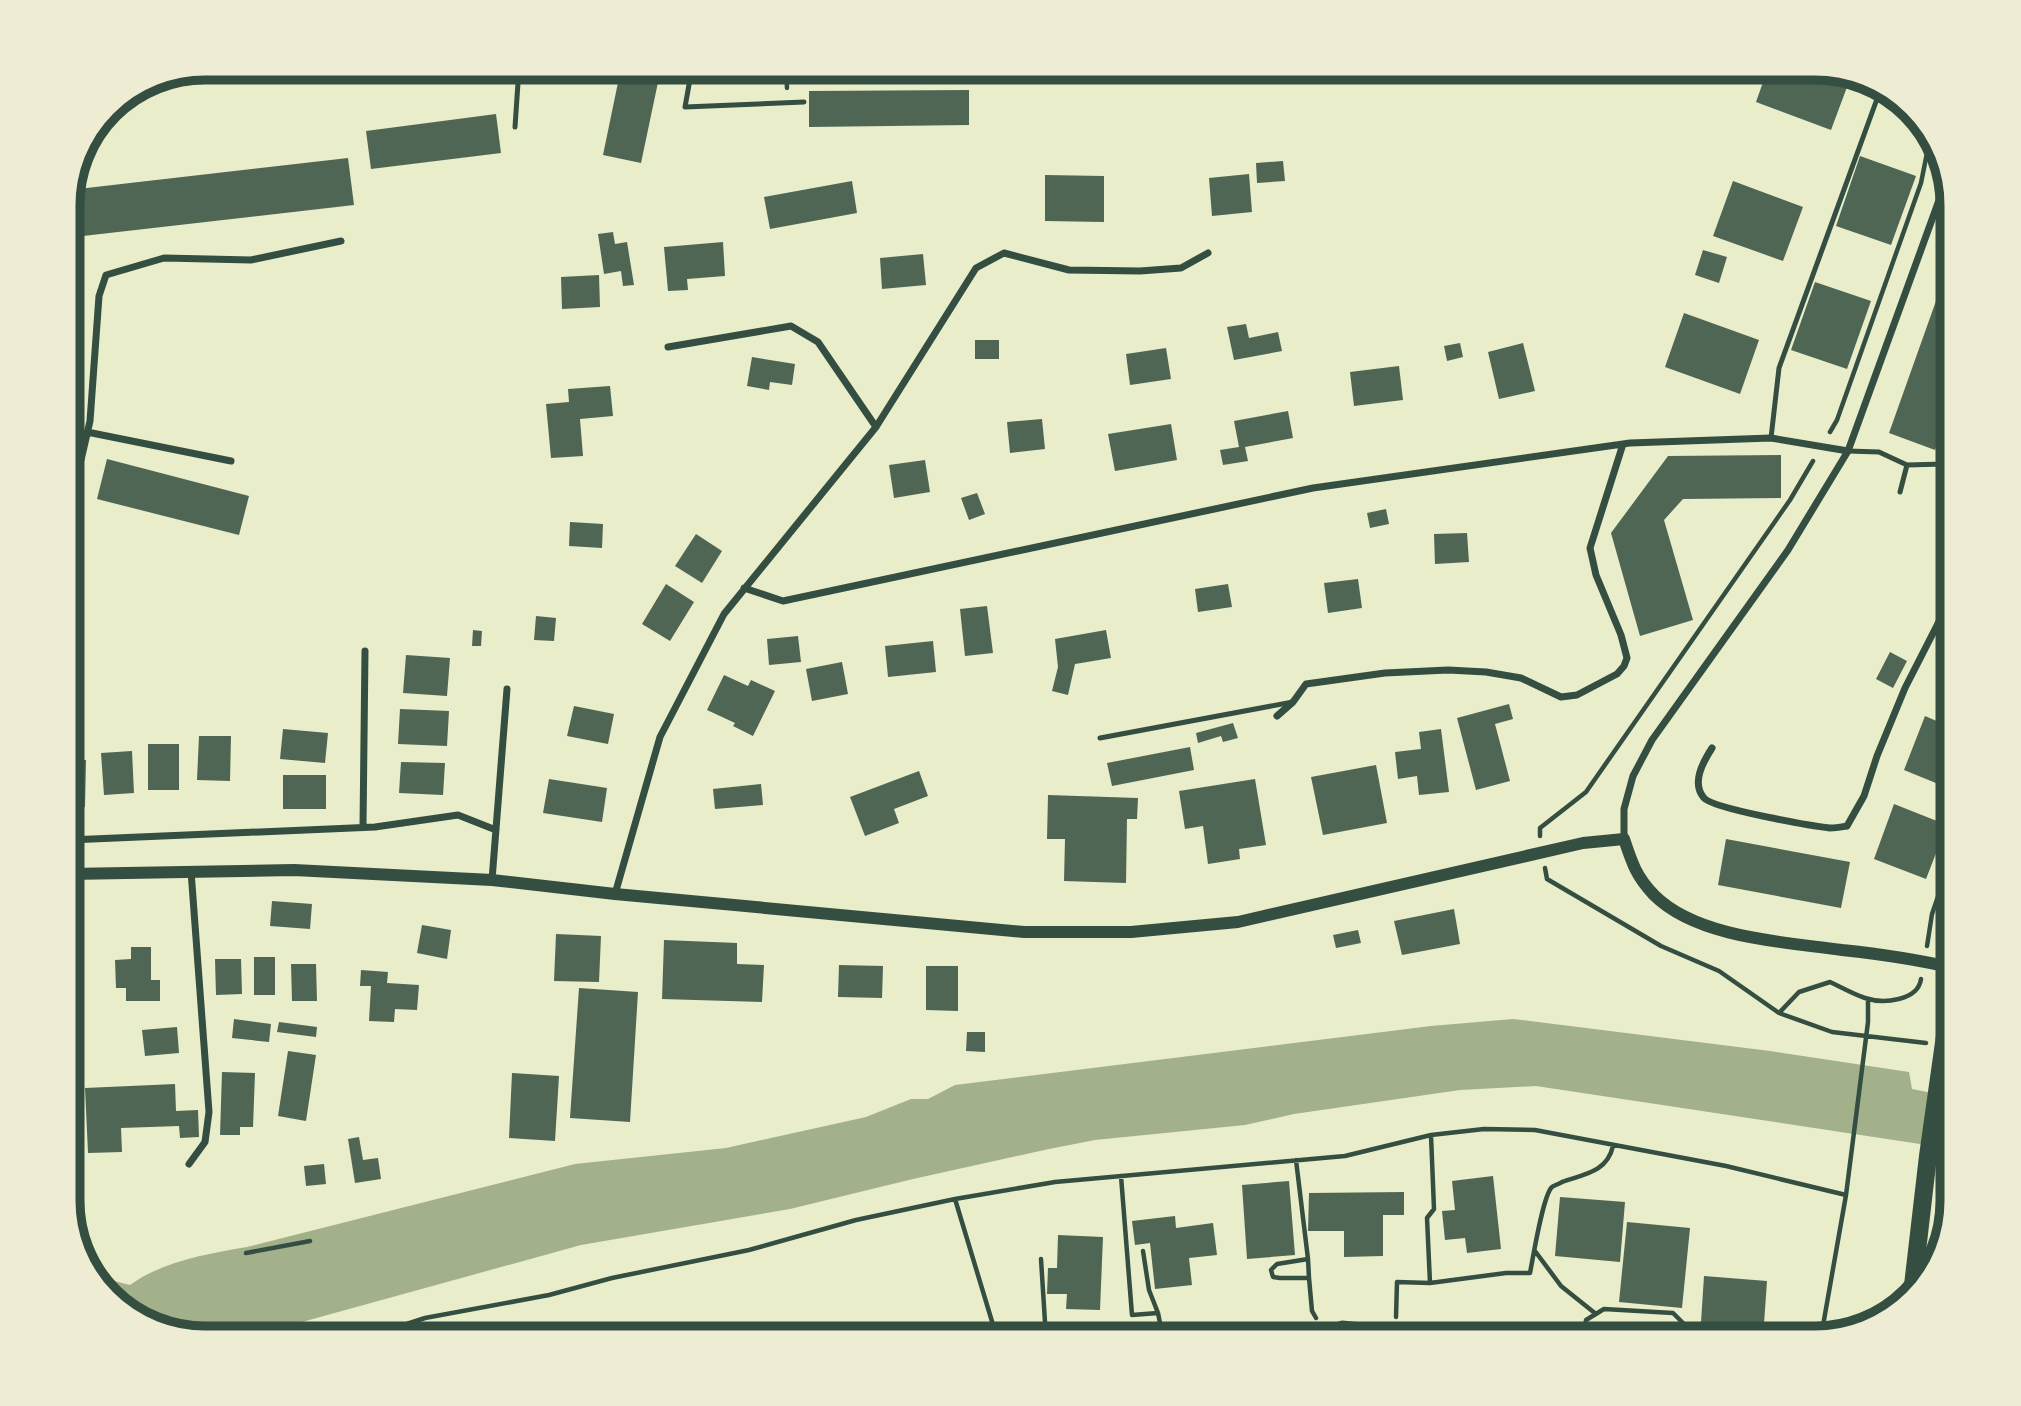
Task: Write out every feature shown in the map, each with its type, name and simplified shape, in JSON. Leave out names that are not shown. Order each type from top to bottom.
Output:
[{"type":"main road","points":[[1914,1278],[1940,1066]]},
{"type":"street","points":[[1940,209],[1848,451],[1788,550],[1652,740],[1633,776],[1624,809],[1624,839],[1635,871],[1656,896],[1679,912],[1708,926],[1751,938],[1903,957],[1940,965]]},
{"type":"street","points":[[81,460],[87,432],[100,296],[106,275],[164,258],[251,260],[341,241]]},
{"type":"street","points":[[615,894],[660,737],[724,614],[876,427],[976,268],[1004,253],[1069,270],[1140,271],[1181,268],[1209,253]]},
{"type":"street","points":[[668,347],[792,326],[818,341],[876,427]]},
{"type":"street","points":[[87,432],[231,461]]},
{"type":"street","points":[[744,588],[783,601],[1313,488],[1623,444],[1772,438],[1848,451]]},
{"type":"street","points":[[1277,716],[1293,702],[1306,684],[1385,673],[1448,670],[1486,672],[1521,678],[1561,696],[1577,695],[1616,674],[1625,666],[1627,658],[1621,635],[1596,575],[1590,548],[1623,444]]},
{"type":"street","points":[[1712,748],[1700,766],[1699,787],[1705,799],[1720,806],[1755,814],[1832,828],[1847,826],[1864,796],[1905,688],[1940,619]]},
{"type":"street","points":[[363,827],[365,651]]},
{"type":"street","points":[[492,880],[507,689]]},
{"type":"street","points":[[81,839],[363,827],[458,815],[496,830]]},
{"type":"street","points":[[81,874],[294,870],[492,880],[1024,932],[1131,932],[1238,922],[1583,843],[1624,839]]},
{"type":"street","points":[[189,1164],[205,1142],[209,1112],[191,871]]},
{"type":"street","points":[[1334,1326],[1363,1326]]},
{"type":"lane","points":[[515,127],[518,81]]},
{"type":"lane","points":[[690,81],[685,107],[804,102]]},
{"type":"lane","points":[[1772,438],[1779,368],[1878,97]]},
{"type":"lane","points":[[1848,451],[1879,452],[1907,466],[1940,464]]},
{"type":"lane","points":[[1900,492],[1907,466]]},
{"type":"lane","points":[[1101,738],[1293,702]]},
{"type":"path","points":[[1253,80],[1323,80]]},
{"type":"path","points":[[1543,853],[1540,828],[1586,792],[1790,500],[1837,421],[1921,183],[1928,150]]},
{"type":"path","points":[[1823,1325],[1854,1139],[1868,1022],[1868,999]]},
{"type":"path","points":[[1779,1013],[1832,1032],[1927,1043]]},
{"type":"path","points":[[401,1326],[425,1318],[548,1295],[611,1278],[749,1250],[856,1220],[955,1199],[1055,1182],[1345,1156],[1431,1135],[1484,1129],[1535,1130],[1726,1166],[1846,1195]]},
{"type":"path","points":[[1430,1283],[1427,1218],[1434,1209],[1431,1135]]},
{"type":"path","points":[[1396,1326],[1397,1282],[1430,1283],[1506,1273],[1530,1273],[1539,1226],[1552,1186],[1591,1172],[1604,1164],[1610,1157],[1613,1146]]},
{"type":"path","points":[[1296,1160],[1312,1311],[1320,1326]]},
{"type":"path","points":[[1121,1176],[1132,1315],[1158,1313]]},
{"type":"path","points":[[955,1199],[993,1326]]},
{"type":"path","points":[[246,1253],[310,1241]]},
{"type":"path","points":[[1534,1250],[1561,1286],[1596,1314]]},
{"type":"path","points":[[1143,1251],[1149,1290],[1161,1326]]},
{"type":"path","points":[[1041,1259],[1045,1326]]},
{"type":"path","points":[[1307,1259],[1277,1264],[1271,1270],[1273,1277],[1309,1278]]},
{"type":"path","points":[[1586,1326],[1587,1320],[1604,1309],[1673,1313],[1686,1326]]},
{"type":"shaded area","points":[[1513,1019],[1770,1051],[1909,1072],[1912,1089],[1940,1094],[1940,1147],[1536,1086],[1460,1090],[1294,1114],[1245,1125],[1095,1140],[1049,1149],[790,1209],[581,1245],[287,1326],[205,1326],[173,1321],[136,1305],[108,1280],[130,1285],[171,1264],[575,1164],[726,1148],[866,1117],[911,1099],[928,1099],[955,1085],[1431,1026]]},
{"type":"building","points":[[1764,80],[1816,80],[1848,85],[1831,130],[1756,102]]},
{"type":"building","points":[[618,81],[658,81],[641,163],[603,155]]},
{"type":"building","points":[[969,90],[969,125],[809,127],[809,91]]},
{"type":"building","points":[[496,114],[501,153],[371,169],[366,131]]},
{"type":"building","points":[[1860,156],[1916,176],[1891,245],[1836,226]]},
{"type":"building","points":[[348,158],[354,205],[83,236],[82,189]]},
{"type":"building","points":[[1283,161],[1285,181],[1257,183],[1256,163]]},
{"type":"building","points":[[1249,174],[1252,212],[1212,216],[1209,178]]},
{"type":"building","points":[[1045,175],[1104,176],[1104,222],[1045,221]]},
{"type":"building","points":[[852,181],[857,213],[770,229],[764,197]]},
{"type":"building","points":[[1733,181],[1803,207],[1783,261],[1713,236]]},
{"type":"building","points":[[613,232],[615,244],[627,242],[634,285],[623,286],[621,271],[604,274],[598,234]]},
{"type":"building","points":[[723,242],[725,276],[687,279],[688,290],[668,291],[664,247]]},
{"type":"building","points":[[81,245],[84,245],[81,276]]},
{"type":"building","points":[[1703,250],[1727,257],[1719,283],[1695,275]]},
{"type":"building","points":[[923,254],[926,285],[882,289],[880,258]]},
{"type":"building","points":[[599,275],[600,307],[562,309],[561,277]]},
{"type":"building","points":[[1815,282],[1871,301],[1847,369],[1791,350]]},
{"type":"building","points":[[1940,290],[1940,437],[1935,450],[1889,433]]},
{"type":"building","points":[[1684,313],[1759,340],[1740,394],[1665,367]]},
{"type":"building","points":[[1246,324],[1249,338],[1278,332],[1282,351],[1234,360],[1227,327]]},
{"type":"building","points":[[975,340],[999,340],[999,359],[975,359]]},
{"type":"building","points":[[1460,343],[1463,357],[1447,361],[1444,346]]},
{"type":"building","points":[[1523,343],[1535,391],[1499,399],[1488,352]]},
{"type":"building","points":[[1166,348],[1171,379],[1130,385],[1126,354]]},
{"type":"building","points":[[752,357],[795,364],[792,385],[770,382],[769,390],[747,386]]},
{"type":"building","points":[[1399,366],[1403,400],[1354,406],[1350,372]]},
{"type":"building","points":[[610,386],[613,416],[580,419],[583,456],[551,458],[546,404],[569,402],[568,389]]},
{"type":"building","points":[[1288,411],[1293,438],[1245,447],[1248,461],[1223,465],[1220,450],[1239,447],[1234,421]]},
{"type":"building","points":[[1042,419],[1045,449],[1010,453],[1007,422]]},
{"type":"building","points":[[1171,424],[1177,460],[1115,471],[1108,434]]},
{"type":"building","points":[[1781,455],[1781,498],[1683,499],[1664,520],[1693,620],[1640,636],[1611,533],[1668,456]]},
{"type":"building","points":[[107,459],[249,496],[239,535],[97,499]]},
{"type":"building","points":[[925,460],[930,492],[894,498],[889,465]]},
{"type":"building","points":[[977,493],[985,514],[969,520],[961,498]]},
{"type":"building","points":[[1386,509],[1389,524],[1370,528],[1367,513]]},
{"type":"building","points":[[570,522],[603,524],[602,548],[569,546]]},
{"type":"building","points":[[1467,533],[1469,562],[1435,564],[1434,534]]},
{"type":"building","points":[[696,534],[722,551],[702,583],[675,566]]},
{"type":"building","points":[[1358,579],[1362,608],[1328,613],[1324,583]]},
{"type":"building","points":[[666,584],[694,602],[670,641],[642,624]]},
{"type":"building","points":[[1228,584],[1232,607],[1198,612],[1195,589]]},
{"type":"building","points":[[987,606],[993,653],[965,656],[960,609]]},
{"type":"building","points":[[536,616],[556,618],[554,641],[534,640]]},
{"type":"building","points":[[473,630],[482,631],[481,646],[472,646]]},
{"type":"building","points":[[1106,630],[1111,658],[1075,664],[1068,695],[1052,691],[1058,667],[1055,639]]},
{"type":"building","points":[[798,636],[801,662],[769,665],[767,639]]},
{"type":"building","points":[[933,641],[936,672],[888,677],[885,646]]},
{"type":"building","points":[[1890,652],[1907,661],[1893,688],[1876,679]]},
{"type":"building","points":[[406,655],[450,658],[447,696],[403,693]]},
{"type":"building","points":[[842,662],[848,694],[812,701],[806,669]]},
{"type":"building","points":[[724,675],[748,686],[751,680],[775,691],[753,736],[733,726],[735,723],[707,710]]},
{"type":"building","points":[[1509,704],[1513,719],[1495,724],[1510,781],[1476,790],[1457,718]]},
{"type":"building","points":[[574,706],[614,714],[608,744],[567,736]]},
{"type":"building","points":[[400,709],[449,711],[447,746],[398,744]]},
{"type":"building","points":[[1925,716],[1940,722],[1940,785],[1904,770]]},
{"type":"building","points":[[1233,723],[1238,738],[1223,742],[1221,736],[1198,743],[1196,733]]},
{"type":"building","points":[[283,729],[328,733],[325,763],[280,759]]},
{"type":"building","points":[[1441,729],[1449,792],[1419,795],[1417,776],[1398,779],[1395,752],[1421,749],[1419,732]]},
{"type":"building","points":[[199,736],[231,736],[230,781],[197,780]]},
{"type":"building","points":[[148,744],[179,744],[179,790],[148,790]]},
{"type":"building","points":[[1190,747],[1194,770],[1112,786],[1107,763]]},
{"type":"building","points":[[132,751],[134,793],[104,795],[101,753]]},
{"type":"building","points":[[81,760],[86,760],[85,807],[81,807]]},
{"type":"building","points":[[401,762],[445,763],[443,795],[399,793]]},
{"type":"building","points":[[1376,765],[1387,823],[1323,835],[1311,777]]},
{"type":"building","points":[[919,771],[928,796],[894,809],[899,823],[865,836],[850,797]]},
{"type":"building","points":[[283,775],[326,775],[326,809],[283,809]]},
{"type":"building","points":[[549,779],[607,788],[602,822],[543,813]]},
{"type":"building","points":[[1255,779],[1266,845],[1239,849],[1240,859],[1208,864],[1203,826],[1185,829],[1179,791]]},
{"type":"building","points":[[761,784],[763,805],[715,809],[713,789]]},
{"type":"building","points":[[1048,795],[1138,798],[1137,819],[1127,819],[1126,883],[1064,881],[1065,839],[1047,839]]},
{"type":"building","points":[[1894,804],[1940,822],[1940,843],[1926,879],[1874,859]]},
{"type":"building","points":[[1726,839],[1850,862],[1841,908],[1718,885]]},
{"type":"building","points":[[272,901],[312,904],[310,929],[270,926]]},
{"type":"building","points":[[1454,909],[1460,944],[1402,955],[1394,921]]},
{"type":"building","points":[[422,925],[451,930],[447,959],[417,953]]},
{"type":"building","points":[[1358,930],[1361,943],[1336,948],[1333,935]]},
{"type":"building","points":[[556,934],[601,936],[599,982],[554,981]]},
{"type":"building","points":[[664,940],[737,943],[737,964],[764,965],[762,1002],[662,999]]},
{"type":"building","points":[[131,947],[151,947],[151,980],[160,980],[160,1001],[126,1001],[126,988],[116,988],[115,960],[131,959]]},
{"type":"building","points":[[254,957],[275,957],[275,995],[254,995]]},
{"type":"building","points":[[215,959],[241,959],[242,994],[216,995]]},
{"type":"building","points":[[291,964],[316,964],[317,1001],[292,1001]]},
{"type":"building","points":[[839,965],[883,966],[882,998],[838,997]]},
{"type":"building","points":[[926,966],[958,966],[958,1011],[926,1010]]},
{"type":"building","points":[[361,970],[388,972],[387,983],[419,985],[417,1010],[395,1009],[394,1022],[369,1021],[371,986],[360,986]]},
{"type":"building","points":[[579,988],[638,992],[630,1122],[570,1118]]},
{"type":"building","points":[[234,1019],[271,1024],[269,1042],[232,1038]]},
{"type":"building","points":[[279,1022],[317,1027],[316,1037],[277,1032]]},
{"type":"building","points":[[177,1027],[179,1053],[145,1056],[142,1030]]},
{"type":"building","points":[[967,1032],[985,1032],[985,1052],[966,1051]]},
{"type":"building","points":[[288,1051],[316,1055],[306,1121],[278,1116]]},
{"type":"building","points":[[222,1072],[255,1073],[253,1127],[240,1127],[240,1135],[220,1135]]},
{"type":"building","points":[[512,1073],[559,1076],[555,1141],[509,1138]]},
{"type":"building","points":[[175,1084],[176,1111],[198,1110],[199,1137],[180,1138],[179,1126],[121,1128],[122,1152],[88,1153],[85,1088]]},
{"type":"building","points":[[359,1137],[363,1160],[378,1158],[381,1179],[355,1183],[348,1139]]},
{"type":"building","points":[[324,1164],[326,1184],[306,1186],[304,1166]]},
{"type":"building","points":[[1493,1176],[1501,1249],[1467,1253],[1465,1238],[1445,1240],[1442,1211],[1455,1210],[1452,1181]]},
{"type":"building","points":[[1289,1181],[1295,1255],[1247,1259],[1242,1185]]},
{"type":"building","points":[[1404,1192],[1404,1215],[1383,1215],[1383,1256],[1344,1257],[1344,1231],[1308,1231],[1309,1193]]},
{"type":"building","points":[[1560,1197],[1625,1202],[1620,1262],[1555,1256]]},
{"type":"building","points":[[1175,1216],[1176,1228],[1213,1223],[1217,1255],[1189,1258],[1192,1285],[1155,1289],[1150,1243],[1135,1245],[1132,1221]]},
{"type":"building","points":[[1627,1222],[1690,1228],[1682,1308],[1619,1302]]},
{"type":"building","points":[[1058,1235],[1103,1237],[1100,1310],[1066,1309],[1067,1294],[1047,1294],[1048,1268],[1057,1268]]},
{"type":"building","points":[[1704,1276],[1767,1281],[1764,1326],[1701,1326]]}]
